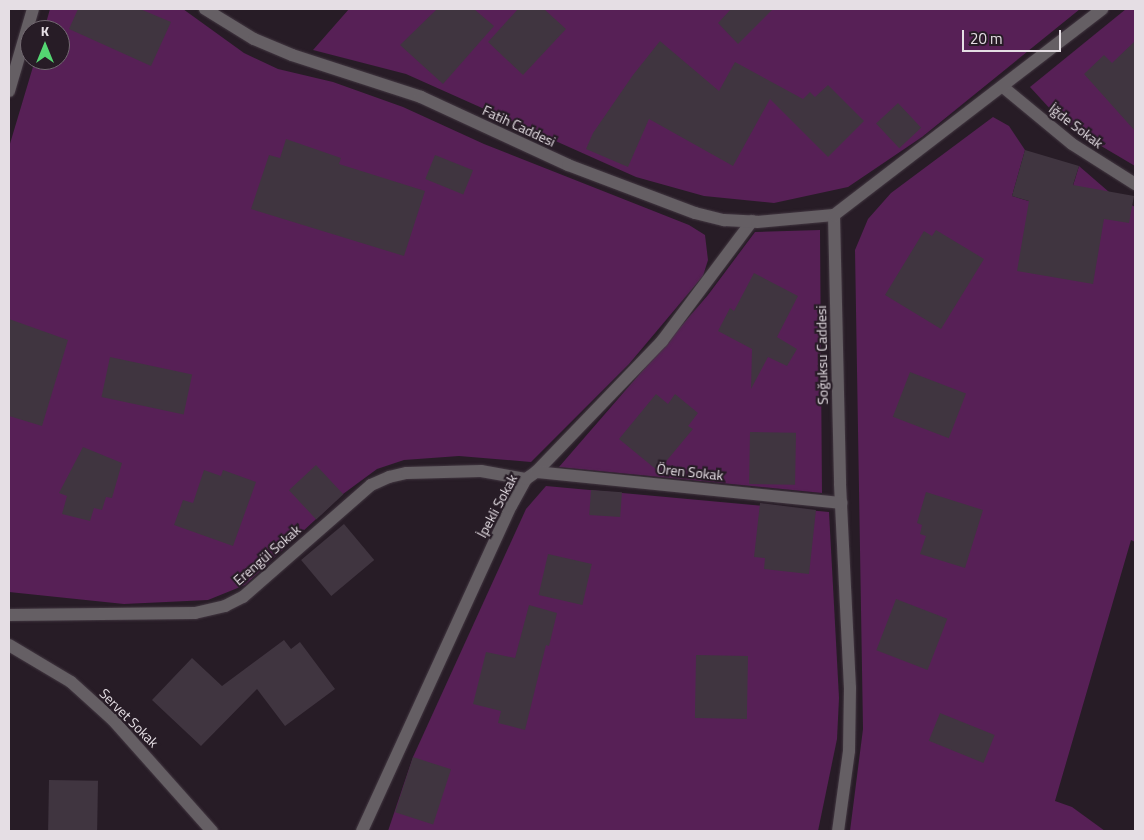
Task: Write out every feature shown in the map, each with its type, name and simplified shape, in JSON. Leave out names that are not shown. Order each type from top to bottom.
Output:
[{"type":"street","points":[[9,91],[33,9]]},
{"type":"street","name":"Fatih Caddesi","points":[[205,9],[254,39],[292,55],[421,97],[568,165],[695,213],[724,220],[752,221],[786,221],[834,215]]},
{"type":"street","points":[[834,215],[1003,87],[1102,9]]},
{"type":"street","name":"İğde Sokak","points":[[1003,87],[1072,144],[1135,184]]},
{"type":"street","name":"Soğuksu Caddesi","points":[[834,215],[841,503],[850,688],[849,751],[838,831]]},
{"type":"street","name":"İpekli Sokak","points":[[362,831],[510,506],[531,476],[662,341],[752,221]]},
{"type":"street","name":"Erengül Sokak","points":[[9,615],[195,613],[225,606],[243,597],[371,485],[389,477],[407,473],[480,471],[531,476]]},
{"type":"street","name":"Ören Sokak","points":[[531,476],[841,503]]},
{"type":"street","name":"Servet Sokak","points":[[9,645],[71,682],[113,720],[212,831]]},
{"type":"shaded area","points":[[50,9],[183,9],[244,53],[278,69],[333,82],[403,107],[484,144],[689,225],[705,235],[708,260],[703,276],[629,364],[531,462],[459,456],[404,460],[377,469],[343,494],[245,585],[208,600],[124,604],[9,592],[9,147],[32,70],[70,70],[70,20],[47,20]]},
{"type":"shaded area","points":[[349,9],[1080,9],[922,137],[848,187],[774,203],[704,196],[636,177],[406,74],[313,50]]},
{"type":"shaded area","points":[[1126,9],[1135,9],[1135,166],[1064,124],[1030,87]]},
{"type":"shaded area","points":[[993,117],[1009,126],[1025,150],[1012,196],[1065,212],[1079,166],[1109,192],[1135,207],[1135,542],[1131,540],[1055,801],[1072,807],[1105,831],[850,831],[863,729],[855,250],[868,219],[891,193]]},
{"type":"shaded area","points":[[820,230],[822,493],[559,467],[708,295],[755,232]]},
{"type":"shaded area","points":[[546,486],[829,512],[839,698],[837,739],[818,831],[388,831],[413,757],[526,509]]},
{"type":"building","points":[[78,9],[140,9],[171,22],[151,66],[70,29]]},
{"type":"building","points":[[437,9],[474,9],[494,26],[443,84],[400,45]]},
{"type":"building","points":[[518,9],[544,9],[566,29],[523,75],[488,42]]},
{"type":"building","points":[[731,9],[773,9],[738,44],[718,23]]},
{"type":"building","points":[[660,41],[719,91],[735,62],[803,99],[810,92],[815,97],[828,85],[864,121],[828,157],[770,99],[733,166],[649,119],[628,167],[586,149],[593,133],[633,75]]},
{"type":"building","points":[[1135,41],[1135,131],[1084,74],[1104,55],[1112,63]]},
{"type":"building","points":[[898,103],[921,128],[899,148],[876,123]]},
{"type":"building","points":[[286,139],[341,158],[339,164],[425,191],[404,256],[251,209],[269,155],[280,158]]},
{"type":"building","points":[[1025,150],[1079,166],[1073,185],[1134,196],[1129,223],[1104,219],[1093,284],[1017,271],[1029,201],[1012,196]]},
{"type":"building","points":[[435,155],[473,170],[463,194],[425,179]]},
{"type":"building","points":[[936,230],[984,259],[941,329],[885,295],[924,231],[932,236]]},
{"type":"building","points":[[754,273],[798,296],[777,337],[797,349],[787,366],[768,357],[751,389],[752,349],[718,331],[730,308],[734,311]]},
{"type":"building","points":[[9,319],[68,340],[42,426],[9,416]]},
{"type":"building","points":[[110,357],[192,374],[184,415],[101,397]]},
{"type":"building","points":[[910,372],[966,394],[949,438],[893,417]]},
{"type":"building","points":[[656,394],[668,404],[675,394],[698,413],[688,426],[693,429],[658,471],[619,439]]},
{"type":"building","points":[[750,432],[796,433],[795,485],[749,484]]},
{"type":"building","points":[[83,447],[122,463],[112,498],[106,497],[102,510],[94,508],[90,521],[62,514],[67,496],[59,493]]},
{"type":"building","points":[[316,465],[343,494],[316,519],[289,490]]},
{"type":"building","points":[[204,470],[221,476],[223,470],[256,482],[233,546],[174,525],[183,500],[193,503]]},
{"type":"building","points":[[591,490],[622,492],[620,517],[589,515]]},
{"type":"building","points":[[926,492],[983,510],[965,568],[920,554],[926,536],[920,534],[922,525],[917,523]]},
{"type":"building","points":[[760,503],[816,510],[809,574],[764,569],[765,558],[754,557]]},
{"type":"building","points":[[344,524],[374,560],[331,596],[301,560]]},
{"type":"building","points":[[548,554],[592,564],[582,605],[539,595]]},
{"type":"building","points":[[896,599],[947,619],[928,670],[876,650]]},
{"type":"building","points":[[529,605],[557,613],[549,646],[546,645],[525,730],[498,723],[501,711],[473,704],[486,652],[515,658]]},
{"type":"building","points":[[284,640],[291,649],[300,642],[335,689],[285,726],[257,689],[201,746],[152,700],[192,658],[222,686]]},
{"type":"building","points":[[696,655],[748,656],[747,719],[695,718]]},
{"type":"building","points":[[940,713],[995,735],[983,763],[929,741]]},
{"type":"building","points":[[413,757],[451,769],[433,825],[395,812]]},
{"type":"building","points":[[49,780],[98,781],[97,831],[48,831]]}]
